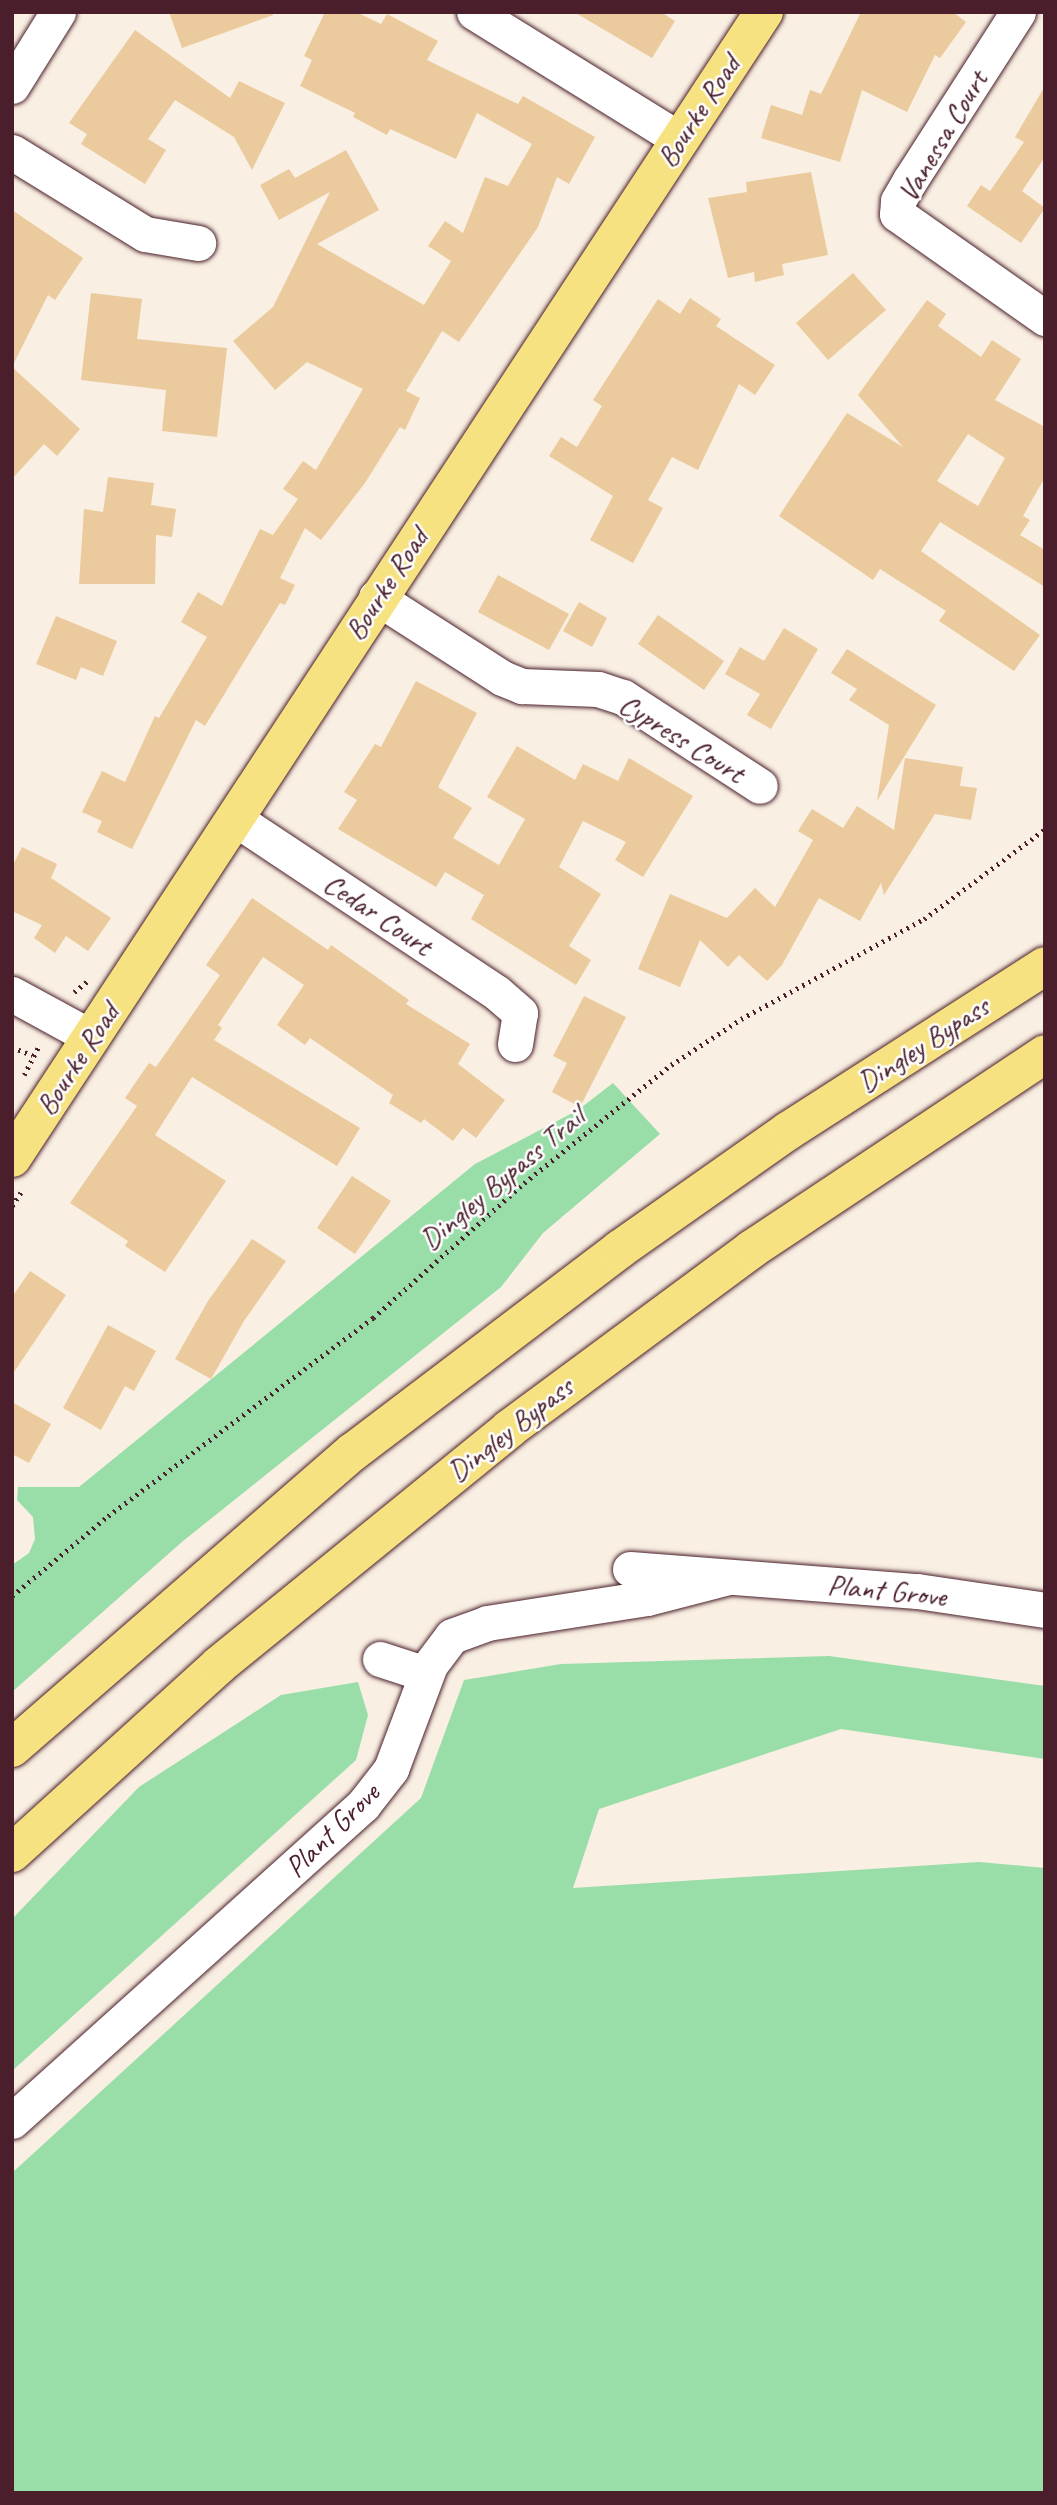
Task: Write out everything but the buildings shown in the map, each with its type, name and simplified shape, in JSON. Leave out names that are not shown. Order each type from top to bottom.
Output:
[{"type":"main road","name":"Bourke Road","points":[[12,1158],[376,597],[764,12]]},
{"type":"main road","name":"Dingley Bypass","points":[[12,1748],[353,1452],[609,1257],[788,1130],[1045,966]]},
{"type":"main road","name":"Dingley Bypass","points":[[12,1853],[219,1665],[509,1429],[752,1249],[1045,1054]]},
{"type":"street","points":[[12,86],[58,12]]},
{"type":"street","points":[[474,12],[680,139]]},
{"type":"street","name":"Vanessa Court","points":[[1018,12],[910,180],[898,201],[897,214],[1045,318]]},
{"type":"street","points":[[12,152],[145,234],[198,243]]},
{"type":"street","name":"Cypress Court","points":[[376,597],[502,678],[522,686],[598,689],[623,697],[760,786]]},
{"type":"street","name":"Cedar Court","points":[[234,818],[496,992],[526,1020]]},
{"type":"street","points":[[12,994],[85,1047]]},
{"type":"street","points":[[12,1011],[85,1047]]},
{"type":"street","name":"Plant Grove","points":[[630,1569],[916,1591],[1045,1610]]},
{"type":"street","name":"Plant Grove","points":[[12,2121],[363,1805],[394,1762],[426,1674],[452,1636],[473,1626],[647,1598],[728,1577]]},
{"type":"street","points":[[380,1660],[426,1674]]},
{"type":"path","name":"Dingley Bypass Trail","points":[[12,1596],[108,1516],[373,1318],[524,1183],[671,1065],[741,1019],[925,919],[1045,829]]},
{"type":"path","points":[[12,1047],[32,1055]]},
{"type":"green space","points":[[613,1083],[660,1134],[543,1233],[501,1287],[183,1541],[12,1692],[12,1565],[29,1553],[35,1539],[33,1517],[17,1500],[18,1487],[79,1487],[475,1164],[578,1110]]},
{"type":"green space","points":[[829,1656],[1045,1686],[1045,1759],[841,1729],[599,1809],[573,1888],[979,1862],[1045,1868],[1045,2493],[12,2493],[12,2173],[421,1798],[464,1680],[561,1664]]},
{"type":"green space","points":[[358,1682],[368,1715],[356,1760],[12,2071],[12,1919],[139,1787],[281,1695]]}]
